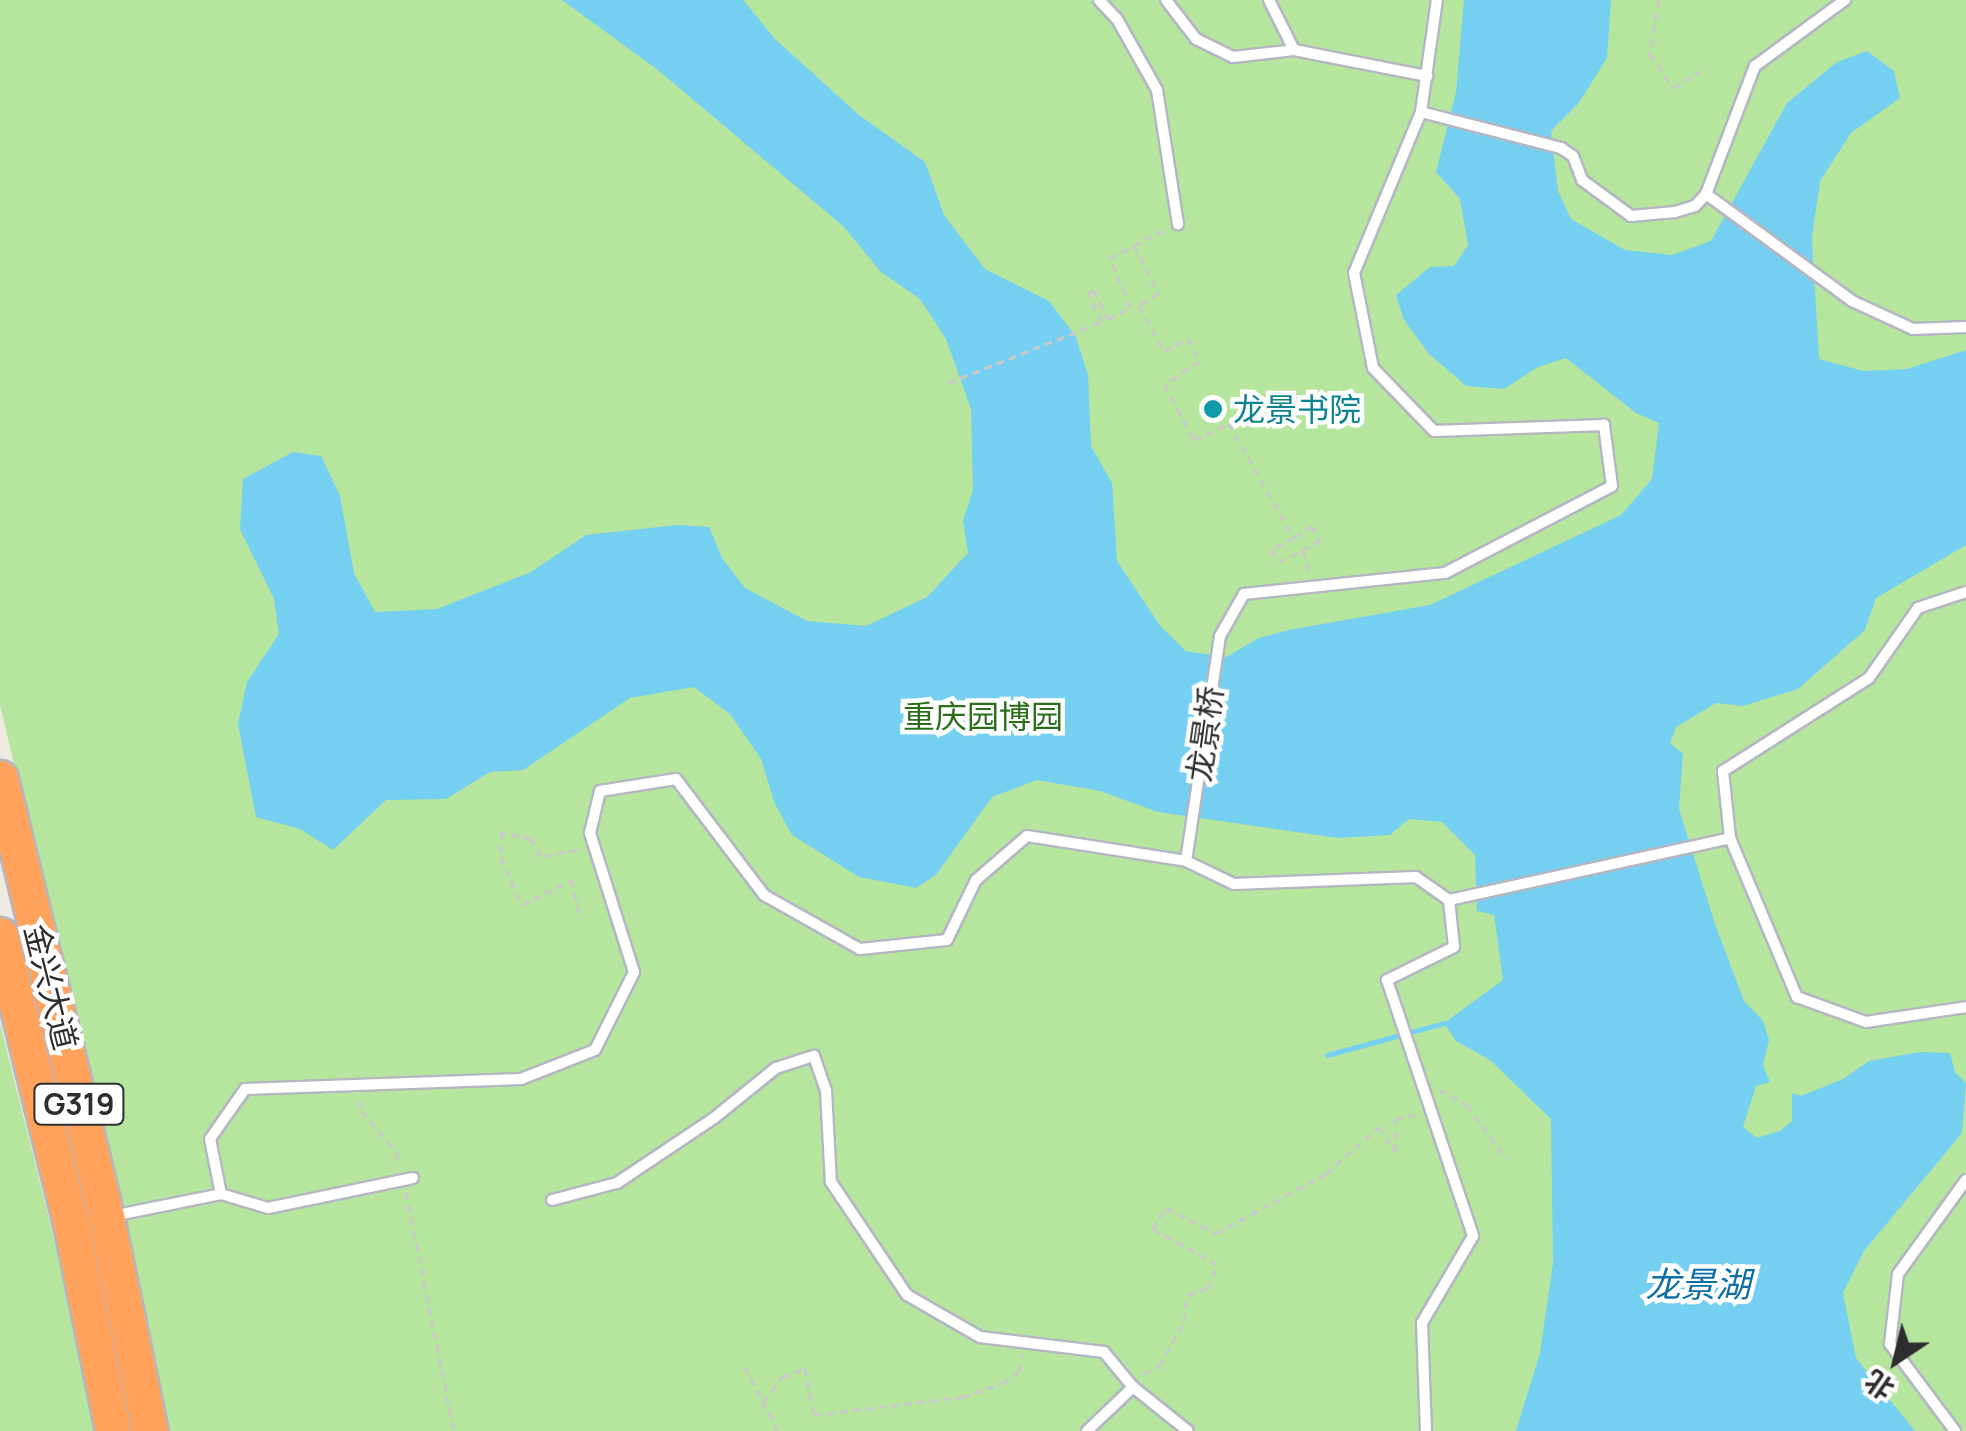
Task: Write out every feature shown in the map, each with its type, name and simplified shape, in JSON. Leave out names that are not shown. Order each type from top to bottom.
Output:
[{"type":"highway","name":"金兴大道","points":[[0,778],[106,1217],[150,1431]]},
{"type":"highway","name":"金兴大道","points":[[0,934],[71,1224],[113,1431]]},
{"type":"lane","points":[[1098,0],[1117,19],[1157,90],[1178,224]]},
{"type":"lane","points":[[1166,0],[1196,39],[1232,57],[1294,50],[1427,76]]},
{"type":"lane","points":[[1269,0],[1294,50]]},
{"type":"lane","points":[[1314,587],[1445,574],[1612,486],[1604,425],[1434,431],[1373,368],[1354,272],[1422,112],[1437,0]]},
{"type":"lane","points":[[1422,112],[1560,148],[1573,156],[1582,180],[1630,216],[1685,209],[1706,194],[1756,66],[1846,0]]},
{"type":"lane","points":[[1706,194],[1852,301],[1913,329],[1966,327]]},
{"type":"lane","name":"龙景桥","points":[[1186,860],[1220,636],[1244,594],[1314,587]]},
{"type":"lane","points":[[1966,592],[1918,608],[1870,678],[1723,772],[1730,838],[1797,997],[1866,1022],[1966,1007]]},
{"type":"lane","points":[[222,1194],[210,1139],[245,1089],[522,1079],[595,1050],[634,972],[590,833],[600,791],[676,779],[764,895],[860,949],[947,940],[976,880],[1027,836],[1186,860],[1234,884],[1416,878],[1449,900],[1730,838]]},
{"type":"lane","points":[[1426,1431],[1422,1324],[1473,1236],[1388,980],[1454,946],[1449,900]]},
{"type":"lane","points":[[552,1200],[616,1183],[714,1118],[776,1068],[814,1056],[826,1092],[831,1182],[907,1295],[980,1337],[1104,1352],[1131,1384],[1188,1431]]},
{"type":"lane","points":[[106,1217],[222,1194],[268,1208],[408,1179]]},
{"type":"lane","points":[[1955,1431],[1890,1344],[1898,1274],[1966,1180]]},
{"type":"lane","points":[[1087,1431],[1131,1384]]},
{"type":"path","points":[[1659,0],[1650,54],[1673,88],[1700,71]]},
{"type":"path","points":[[948,383],[1101,322],[1088,294],[1094,290],[1108,319],[1130,308],[1110,258],[1178,224]]},
{"type":"path","points":[[1134,245],[1159,294],[1139,306],[1164,351],[1188,338],[1199,362],[1165,385],[1194,440],[1228,424],[1294,538]]},
{"type":"path","points":[[1312,526],[1320,541],[1279,562],[1271,550],[1294,538],[1312,526]]},
{"type":"path","points":[[1303,550],[1314,587]]},
{"type":"path","points":[[580,919],[572,880],[522,905],[501,857],[502,832],[532,840],[541,857],[563,856],[594,844]]},
{"type":"path","points":[[356,1085],[362,1111],[396,1151],[408,1179],[454,1431]]},
{"type":"path","points":[[1423,1086],[1450,1092],[1467,1105],[1507,1159]]},
{"type":"path","points":[[1131,1384],[1160,1366],[1184,1322],[1187,1295],[1207,1289],[1217,1264],[1152,1229],[1166,1208],[1216,1233],[1326,1174],[1379,1127],[1395,1152],[1395,1120],[1431,1111]]},
{"type":"path","points":[[763,1402],[782,1377],[805,1368],[814,1415],[962,1397],[1003,1383],[1019,1371],[1025,1342]]},
{"type":"path","points":[[746,1367],[778,1431]]},
{"type":"green space","name":"重庆园博园","points":[[0,0],[1966,0],[1966,1431],[166,1431],[120,1205],[0,705]]},
{"type":"green space","points":[[0,1023],[102,1431],[0,1431]]},
{"type":"water","name":"龙景湖","points":[[562,0],[743,0],[775,39],[859,115],[925,162],[944,215],[985,269],[1049,301],[1076,337],[1088,375],[1091,446],[1112,483],[1117,561],[1161,627],[1186,651],[1226,657],[1259,638],[1288,630],[1430,605],[1621,515],[1652,479],[1659,423],[1636,413],[1566,358],[1538,367],[1504,389],[1466,386],[1429,354],[1404,320],[1396,295],[1430,267],[1454,266],[1468,245],[1460,199],[1436,172],[1456,92],[1464,0],[1611,0],[1607,58],[1578,104],[1551,131],[1558,191],[1571,219],[1625,250],[1672,255],[1711,241],[1787,103],[1837,62],[1867,51],[1894,71],[1900,98],[1851,133],[1820,181],[1812,237],[1819,359],[1863,371],[1907,369],[1966,350],[1966,545],[1876,598],[1865,630],[1798,689],[1743,706],[1716,703],[1676,727],[1670,743],[1683,754],[1679,809],[1715,924],[1744,1001],[1763,1021],[1769,1040],[1763,1065],[1770,1082],[1756,1086],[1743,1127],[1757,1138],[1780,1131],[1792,1121],[1792,1093],[1801,1096],[1843,1079],[1869,1061],[1919,1052],[1950,1053],[1955,1072],[1966,1083],[1962,1133],[1864,1251],[1843,1293],[1856,1358],[1915,1431],[1516,1431],[1540,1353],[1553,1263],[1551,1119],[1490,1060],[1456,1041],[1444,1023],[1503,980],[1494,915],[1477,911],[1475,855],[1442,822],[1409,819],[1390,835],[1338,838],[1158,812],[1100,791],[1037,780],[992,797],[936,875],[916,888],[859,877],[792,835],[775,804],[761,759],[730,714],[694,687],[630,698],[523,770],[490,772],[446,799],[386,800],[333,850],[300,829],[256,817],[238,724],[247,682],[279,634],[274,599],[240,529],[243,479],[293,452],[321,456],[340,496],[354,573],[375,612],[437,609],[531,572],[586,535],[677,525],[709,527],[722,558],[745,588],[807,621],[866,626],[927,597],[968,553],[963,521],[973,490],[971,409],[946,339],[920,299],[881,272],[844,227],[658,70]]},
{"type":"waterway","points":[[1327,1055],[1444,1023]]},
{"type":"place","name":"龙景书院","points":[[1213,409]]}]
